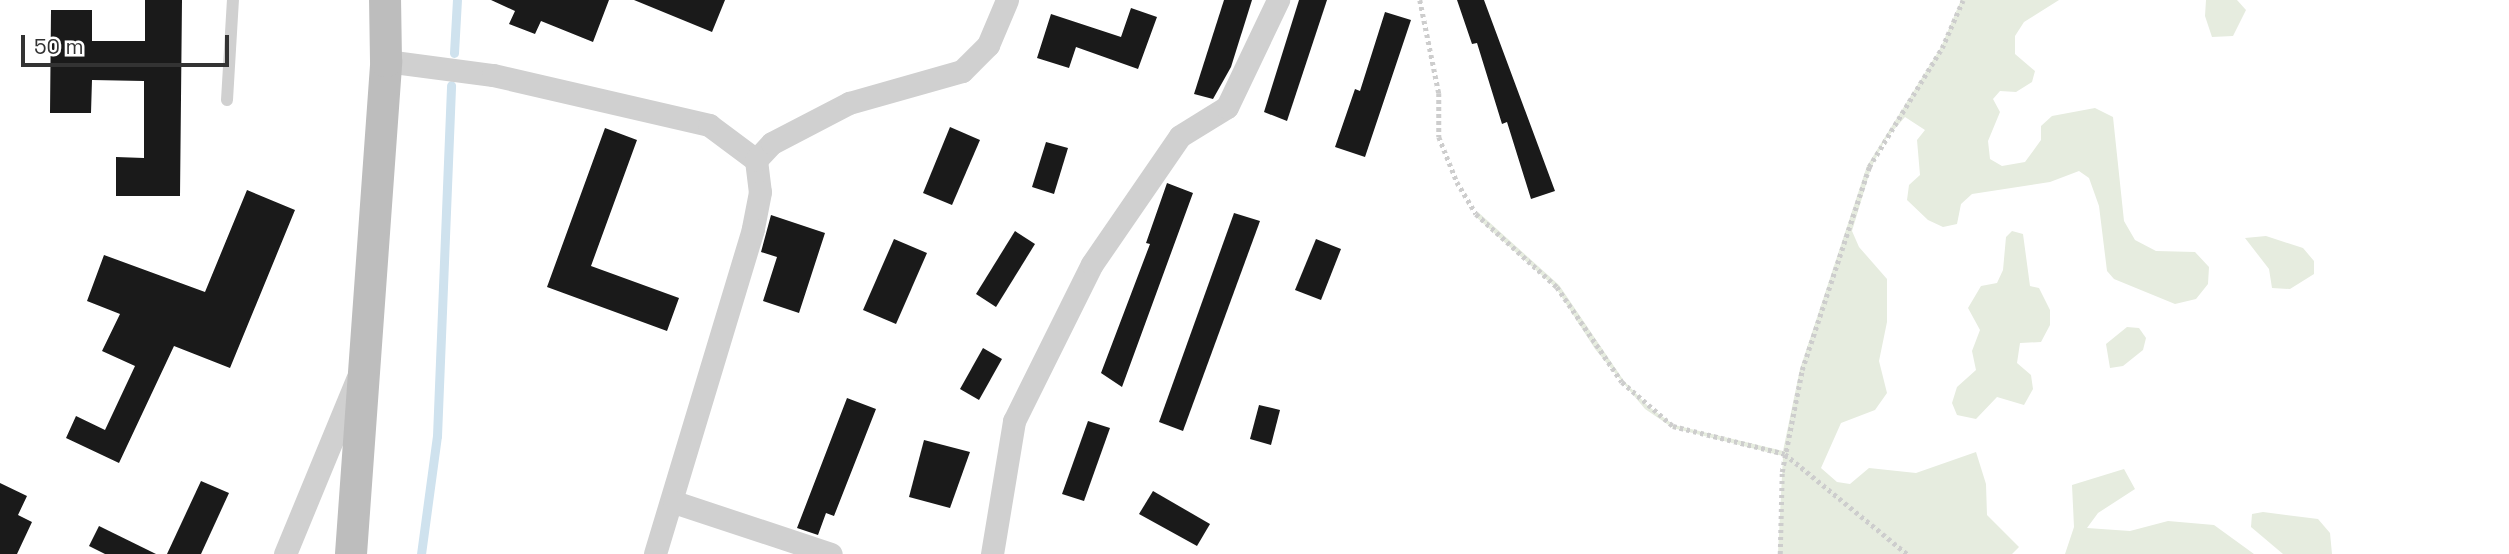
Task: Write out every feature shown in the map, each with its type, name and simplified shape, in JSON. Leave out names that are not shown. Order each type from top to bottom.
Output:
[{"type":"street","points":[[351,554],[386,61],[385,0]]},
{"type":"street","points":[[756,160],[772,143],[849,103],[962,71],[988,45],[1007,0]]},
{"type":"street","points":[[992,554],[1013,422],[1092,264],[1180,136],[1227,107],[1278,0]]},
{"type":"street","points":[[386,61],[493,75],[709,125],[756,160],[760,192],[753,229],[674,502],[655,554]]},
{"type":"street","points":[[285,554],[364,364]]},
{"type":"street","points":[[674,502],[831,554]]},
{"type":"lane","points":[[227,100],[233,0]]},
{"type":"path","points":[[1420,0],[1439,93],[1439,137],[1457,182],[1476,214],[1557,286],[1622,382],[1647,408],[1674,426],[1785,454],[1907,554]]},
{"type":"path","points":[[1780,554],[1785,454],[1802,370],[1869,167],[1942,48],[1963,0]]},
{"type":"shaded area","points":[[1961,0],[2059,0],[2024,22],[2015,36],[2015,54],[2035,71],[2032,82],[2016,92],[2000,91],[1993,99],[2000,112],[1988,141],[1990,159],[2002,166],[2025,162],[2041,140],[2041,126],[2052,116],[2095,108],[2113,117],[2124,221],[2135,240],[2156,251],[2195,252],[2209,267],[2208,284],[2196,299],[2175,304],[2114,279],[2107,271],[2099,206],[2089,178],[2079,171],[2050,182],[1972,194],[1961,204],[1957,224],[1943,227],[1928,220],[1907,200],[1909,185],[1920,175],[1917,140],[1925,130],[1905,117],[1885,140],[1871,168],[1852,231],[1859,247],[1887,279],[1887,322],[1879,361],[1887,393],[1875,410],[1841,423],[1821,468],[1837,482],[1850,484],[1869,468],[1916,473],[1976,452],[1986,484],[1987,515],[2019,547],[2012,554],[1778,554],[1783,456],[1673,428],[1645,409],[1595,349],[1556,288],[1475,216],[1478,212],[1559,285],[1624,381],[1648,406],[1674,425],[1783,451],[1800,369],[1867,166],[1941,47]]},
{"type":"shaded area","points":[[2206,0],[2237,0],[2246,10],[2233,36],[2212,37],[2205,16]]},
{"type":"shaded area","points":[[2012,231],[2023,234],[2030,286],[2039,288],[2050,310],[2050,325],[2041,342],[2020,343],[2017,363],[2031,375],[2033,389],[2024,405],[1997,397],[1976,419],[1957,415],[1952,403],[1957,387],[1976,370],[1972,351],[1980,330],[1968,308],[1981,286],[1997,283],[2003,270],[2006,237]]},
{"type":"shaded area","points":[[2266,236],[2303,248],[2314,261],[2314,274],[2290,289],[2272,288],[2269,269],[2245,238]]},
{"type":"shaded area","points":[[2127,327],[2139,328],[2146,338],[2143,350],[2123,366],[2110,368],[2106,344]]},
{"type":"shaded area","points":[[2124,469],[2135,489],[2098,513],[2087,528],[2130,531],[2168,521],[2214,525],[2254,554],[2065,554],[2074,527],[2072,485]]},
{"type":"shaded area","points":[[2263,512],[2318,519],[2330,533],[2332,554],[2283,554],[2251,527],[2252,514]]},
{"type":"building","points":[[145,0],[182,0],[180,196],[116,196],[116,157],[144,158],[144,81],[92,80],[91,113],[50,113],[51,10],[92,10],[92,41],[145,41]]},
{"type":"building","points":[[491,0],[609,0],[593,42],[541,21],[535,34],[509,24],[515,11]]},
{"type":"building","points":[[634,0],[725,0],[712,32]]},
{"type":"building","points":[[1224,0],[1252,0],[1231,67],[1213,99],[1194,94]]},
{"type":"building","points":[[1299,0],[1327,0],[1287,121],[1264,112]]},
{"type":"building","points":[[1457,0],[1484,0],[1555,191],[1531,199],[1507,122],[1502,124],[1477,43],[1472,44]]},
{"type":"building","points":[[1131,8],[1157,17],[1138,69],[1076,47],[1069,68],[1037,58],[1051,14],[1121,37]]},
{"type":"building","points":[[1385,12],[1411,20],[1365,157],[1335,147],[1355,89],[1360,91]]},
{"type":"building","points":[[950,127],[980,140],[952,205],[923,193]]},
{"type":"building","points":[[605,128],[637,140],[591,266],[679,298],[667,331],[547,287]]},
{"type":"building","points":[[1046,142],[1068,148],[1054,194],[1032,187]]},
{"type":"building","points":[[1167,183],[1193,193],[1122,387],[1101,373],[1150,244],[1146,243]]},
{"type":"building","points":[[247,190],[295,210],[230,368],[174,346],[119,463],[66,438],[76,416],[105,430],[135,366],[102,351],[120,314],[87,301],[104,255],[205,292]]},
{"type":"building","points":[[1234,213],[1260,221],[1183,431],[1159,422]]},
{"type":"building","points":[[771,215],[825,233],[799,313],[763,301],[777,257],[761,252]]},
{"type":"building","points":[[1015,231],[1035,244],[996,307],[976,294]]},
{"type":"building","points":[[894,239],[927,253],[896,324],[863,310]]},
{"type":"building","points":[[1316,239],[1341,249],[1321,300],[1295,290]]},
{"type":"building","points":[[983,348],[1002,359],[979,400],[960,389]]},
{"type":"building","points":[[847,398],[876,409],[834,516],[826,513],[818,535],[797,528]]},
{"type":"building","points":[[1259,405],[1280,410],[1271,445],[1250,439]]},
{"type":"building","points":[[1088,421],[1110,428],[1084,501],[1062,494]]},
{"type":"building","points":[[924,440],[970,452],[950,508],[909,497]]},
{"type":"building","points":[[201,481],[229,493],[201,554],[167,554]]},
{"type":"building","points":[[0,483],[27,496],[18,515],[32,522],[17,554],[0,554]]},
{"type":"building","points":[[1153,491],[1210,524],[1197,546],[1139,514]]},
{"type":"building","points":[[99,526],[156,554],[105,554],[89,546]]},
{"type":"waterway","points":[[454,53],[457,0]]},
{"type":"waterway","points":[[421,554],[437,436],[451,85]]}]
